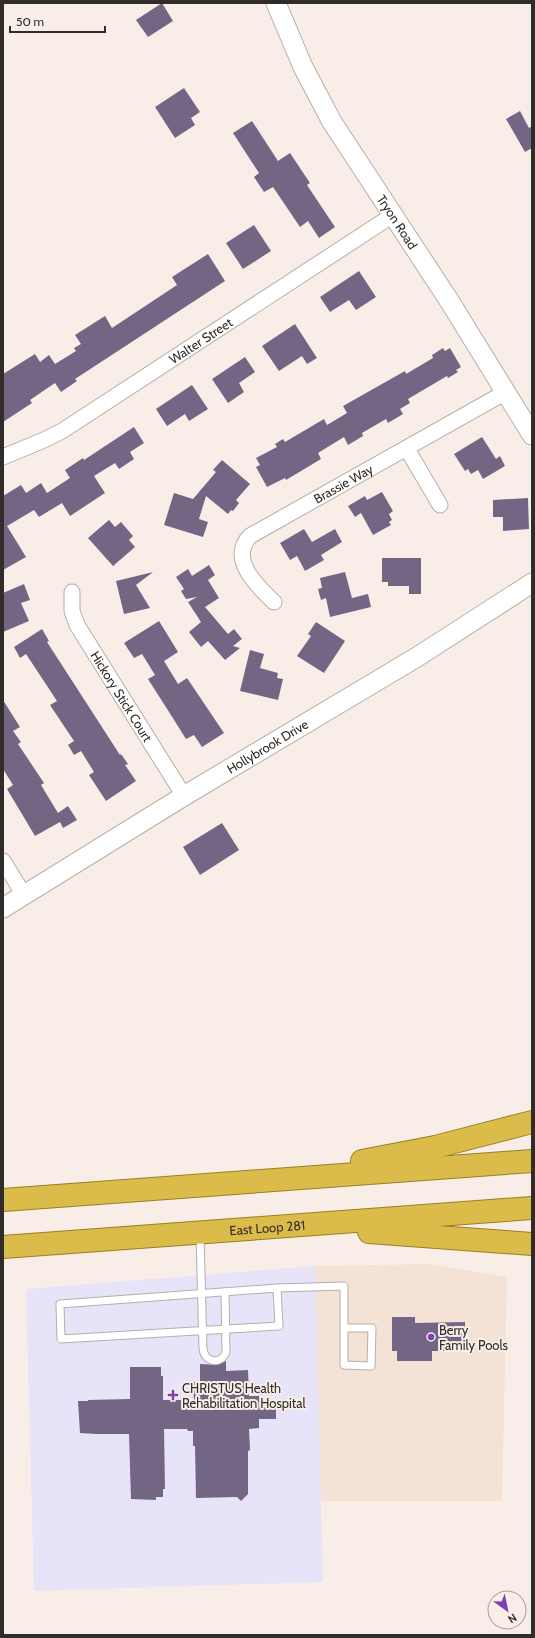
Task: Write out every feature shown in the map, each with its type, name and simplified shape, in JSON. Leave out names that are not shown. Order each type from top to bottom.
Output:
[{"type":"highway","points":[[272,1180],[338,1164],[410,1152],[532,1122]]},
{"type":"highway","points":[[3,1200],[532,1162]]},
{"type":"highway","name":"East Loop 281","points":[[3,1247],[532,1208]]},
{"type":"highway","points":[[280,1227],[400,1233],[532,1244]]},
{"type":"street","name":"Tryon Road","points":[[276,3],[303,67],[345,143],[450,302],[532,435]]},
{"type":"street","name":"Walter Street","points":[[3,457],[62,431],[393,215]]},
{"type":"street","name":"Brassie Way","points":[[274,602],[257,585],[243,563],[242,550],[247,539],[506,392]]},
{"type":"street","points":[[406,449],[440,506]]},
{"type":"street","name":"Hollybrook Drive","points":[[3,908],[184,796],[417,656],[532,582]]},
{"type":"street","name":"Hickory Stick Court","points":[[72,592],[72,611],[77,625],[184,796]]},
{"type":"street","points":[[3,861],[24,895]]},
{"type":"lane","points":[[200,1233],[205,1356],[208,1359],[215,1361],[223,1358],[226,1352],[225,1292]]},
{"type":"lane","points":[[277,1288],[279,1326],[62,1339],[60,1304],[277,1288],[344,1286],[344,1365],[371,1366],[372,1328],[345,1328]]},
{"type":"shaded area","points":[[431,1264],[507,1277],[502,1501],[320,1501],[315,1266]]},
{"type":"shaded area","name":"CHRISTUS Health Rehabilitation Hospital","points":[[315,1266],[323,1582],[34,1591],[26,1289]]},
{"type":"building","points":[[162,3],[173,21],[148,37],[136,20]]},
{"type":"building","points":[[184,88],[200,112],[191,118],[195,125],[175,138],[155,107]]},
{"type":"building","points":[[520,111],[529,128],[532,126],[532,148],[525,152],[506,119]]},
{"type":"building","points":[[252,121],[278,161],[290,153],[310,183],[307,185],[335,227],[319,238],[308,221],[300,227],[273,187],[264,192],[254,177],[259,173],[233,133]]},
{"type":"building","points":[[254,225],[271,251],[243,269],[226,243]]},
{"type":"building","points":[[208,254],[225,281],[75,379],[77,381],[61,392],[55,383],[30,400],[32,403],[3,422],[3,374],[35,354],[40,362],[49,355],[55,364],[76,351],[74,348],[81,344],[75,335],[105,316],[112,328],[177,285],[172,277]]},
{"type":"building","points":[[359,271],[376,297],[356,310],[349,300],[330,312],[320,297]]},
{"type":"building","points":[[295,324],[317,358],[307,364],[302,356],[279,371],[262,346]]},
{"type":"building","points":[[443,348],[445,351],[450,348],[461,367],[456,370],[458,372],[448,378],[447,376],[408,399],[410,403],[400,409],[403,414],[388,423],[386,419],[362,433],[363,436],[348,445],[344,437],[318,453],[321,459],[286,480],[285,478],[267,487],[256,467],[260,465],[256,458],[277,447],[275,444],[283,439],[285,442],[324,419],[327,425],[347,413],[343,406],[405,371],[406,374],[433,358],[432,355]]},
{"type":"building","points":[[245,357],[255,372],[239,383],[244,392],[228,403],[212,379]]},
{"type":"building","points":[[192,385],[208,409],[189,421],[185,414],[167,426],[156,409]]},
{"type":"building","points":[[134,427],[144,443],[130,452],[134,459],[119,469],[115,463],[94,476],[105,493],[70,516],[62,503],[39,517],[34,510],[7,526],[26,557],[3,570],[3,496],[21,485],[26,493],[41,483],[47,493],[70,478],[65,470],[83,458],[84,460]]},
{"type":"building","points":[[482,437],[496,459],[500,456],[505,466],[483,479],[478,470],[471,474],[468,469],[465,471],[454,454]]},
{"type":"building","points":[[222,460],[250,484],[236,500],[239,503],[233,511],[231,510],[228,514],[206,496],[199,519],[208,522],[203,537],[164,525],[174,493],[193,499],[216,472],[213,470]]},
{"type":"building","points":[[382,492],[393,511],[389,514],[392,520],[389,522],[391,525],[373,535],[361,513],[355,517],[348,506],[365,496],[367,500]]},
{"type":"building","points":[[528,498],[529,529],[503,531],[503,517],[493,517],[493,500]]},
{"type":"building","points":[[109,520],[115,527],[121,522],[133,536],[129,540],[135,547],[113,566],[88,538]]},
{"type":"building","points":[[304,529],[312,542],[335,529],[342,542],[321,555],[324,560],[305,571],[297,556],[290,560],[280,543]]},
{"type":"building","points":[[382,558],[421,558],[421,594],[409,594],[409,586],[388,586],[388,582],[382,582]]},
{"type":"building","points":[[209,565],[215,575],[208,580],[219,598],[205,607],[228,634],[234,629],[242,639],[233,646],[240,648],[225,660],[208,641],[201,647],[189,632],[201,622],[188,602],[197,597],[186,599],[181,591],[184,589],[176,577],[188,569],[192,576]]},
{"type":"building","points":[[153,572],[136,585],[150,608],[124,614],[116,581]]},
{"type":"building","points":[[345,572],[352,598],[368,594],[371,607],[330,617],[326,598],[321,600],[318,589],[322,588],[320,578]]},
{"type":"building","points":[[24,584],[30,600],[21,603],[29,621],[3,632],[3,593]]},
{"type":"building","points":[[159,621],[178,652],[164,661],[178,684],[187,678],[224,733],[202,747],[194,735],[186,739],[148,679],[155,675],[142,654],[134,658],[124,643]]},
{"type":"building","points":[[316,622],[345,641],[324,673],[297,656],[311,636],[308,634]]},
{"type":"building","points":[[42,629],[49,641],[47,642],[120,755],[121,754],[128,764],[125,765],[136,781],[106,801],[89,775],[94,772],[81,751],[74,755],[68,745],[74,741],[50,705],[57,701],[26,654],[20,658],[14,647]]},
{"type":"building","points":[[250,650],[264,654],[260,668],[278,673],[277,678],[283,679],[278,700],[240,691]]},
{"type":"building","points":[[3,700],[20,727],[13,731],[21,742],[18,744],[44,783],[41,785],[58,813],[68,806],[77,820],[63,828],[60,822],[35,836],[7,789],[13,785],[3,769]]},
{"type":"building","points":[[222,823],[239,850],[200,875],[183,847]]},
{"type":"building","name":"Berry Family Pools","points":[[392,1317],[415,1317],[415,1323],[465,1322],[465,1351],[432,1351],[432,1361],[397,1361],[397,1351],[392,1351]]},
{"type":"building","points":[[226,1361],[226,1371],[248,1370],[249,1396],[259,1396],[260,1407],[276,1407],[276,1419],[259,1419],[259,1428],[249,1429],[250,1450],[248,1451],[248,1494],[241,1501],[237,1497],[196,1498],[195,1446],[193,1446],[193,1431],[188,1431],[187,1429],[164,1429],[165,1489],[163,1489],[163,1497],[156,1497],[156,1500],[131,1499],[129,1434],[80,1433],[78,1401],[130,1399],[130,1367],[161,1367],[161,1376],[163,1376],[163,1400],[194,1400],[193,1382],[200,1382],[200,1364],[217,1365]]},
{"type":"place","name":"Berry Family Pools","points":[[431,1337]]},
{"type":"place","name":"CHRISTUS Health Rehabilitation Hospital","points":[[173,1395]]}]
